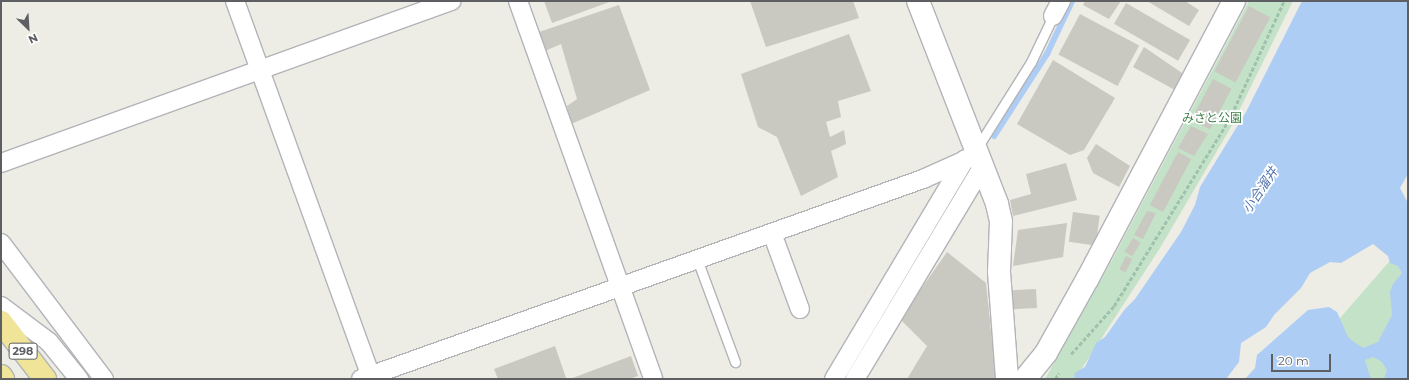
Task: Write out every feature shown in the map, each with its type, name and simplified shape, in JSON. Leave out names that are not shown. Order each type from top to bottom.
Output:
[{"type":"highway","name":"298","points":[[1,322],[45,379]]},
{"type":"highway","points":[[1,339],[32,379]]},
{"type":"highway","points":[[1,376],[4,379]]},
{"type":"street","points":[[235,1],[368,378],[923,179],[973,157]]},
{"type":"street","points":[[1,163],[452,1]]},
{"type":"street","points":[[518,1],[653,379]]},
{"type":"street","points":[[918,1],[973,157],[1000,222],[999,272],[1007,379]]},
{"type":"street","points":[[1025,379],[1046,353],[1088,278],[1234,1]]},
{"type":"street","points":[[834,379],[973,157]]},
{"type":"street","points":[[855,379],[973,157]]},
{"type":"street","points":[[772,233],[800,309]]},
{"type":"street","points":[[1,243],[104,379]]},
{"type":"street","points":[[1,306],[49,342],[79,379]]},
{"type":"lane","points":[[973,157],[1031,62],[1057,8]]},
{"type":"lane","points":[[697,259],[735,362]]},
{"type":"path","points":[[1070,356],[1114,306],[1229,120],[1284,1]]},
{"type":"path","points":[[1055,379],[1062,367]]},
{"type":"green space","name":"みさと公園","points":[[1249,1],[1293,1],[1231,127],[1160,248],[1075,379],[1045,379],[1111,262]]},
{"type":"green space","points":[[1408,240],[1408,379],[1287,379]]},
{"type":"water","name":"小合溜井","points":[[1302,1],[1408,1],[1408,174],[1400,188],[1408,203],[1408,379],[1384,379],[1387,370],[1382,362],[1373,357],[1365,360],[1371,379],[1245,379],[1255,368],[1257,355],[1308,310],[1329,307],[1337,312],[1348,337],[1363,348],[1378,342],[1392,315],[1390,292],[1393,284],[1402,273],[1398,266],[1390,263],[1388,256],[1373,244],[1341,263],[1330,262],[1310,273],[1301,288],[1274,315],[1266,327],[1241,343],[1239,362],[1226,379],[1074,379],[1075,373],[1085,367],[1096,343],[1105,337],[1125,309],[1135,299],[1181,232],[1195,205],[1200,187],[1246,112]]},
{"type":"building","points":[[544,1],[612,1],[552,23]]},
{"type":"building","points":[[750,1],[853,1],[859,18],[766,47]]},
{"type":"building","points":[[1085,1],[1121,1],[1109,19],[1083,5]]},
{"type":"building","points":[[1147,1],[1185,1],[1199,10],[1189,26]]},
{"type":"building","points":[[1126,3],[1190,40],[1178,61],[1114,24]]},
{"type":"building","points":[[619,5],[650,90],[571,124],[567,106],[577,99],[561,44],[545,51],[539,32]]},
{"type":"building","points":[[1249,6],[1270,17],[1235,83],[1214,71]]},
{"type":"building","points":[[1080,14],[1139,45],[1118,86],[1058,55]]},
{"type":"building","points":[[849,34],[871,91],[838,101],[841,117],[826,122],[830,137],[844,130],[846,144],[831,151],[838,177],[801,196],[777,137],[758,127],[741,74]]},
{"type":"building","points":[[1144,47],[1185,75],[1175,90],[1133,67]]},
{"type":"building","points":[[1053,60],[1115,98],[1084,150],[1070,155],[1017,124]]},
{"type":"building","points":[[1213,79],[1232,89],[1210,129],[1191,120]]},
{"type":"building","points":[[1191,126],[1208,134],[1194,156],[1178,148]]},
{"type":"building","points":[[1096,144],[1130,166],[1119,187],[1093,173],[1087,158]]},
{"type":"building","points":[[1178,152],[1191,159],[1163,212],[1150,205]]},
{"type":"building","points":[[1066,163],[1077,200],[1013,216],[1010,200],[1031,194],[1026,174]]},
{"type":"building","points":[[1147,211],[1156,213],[1143,239],[1134,235]]},
{"type":"building","points":[[1073,212],[1100,216],[1096,245],[1069,242]]},
{"type":"building","points":[[1067,223],[1063,257],[1013,266],[1018,230]]},
{"type":"building","points":[[1133,238],[1141,243],[1132,256],[1125,252]]},
{"type":"building","points":[[947,252],[986,283],[996,379],[907,379],[927,346],[900,319]]},
{"type":"building","points":[[1126,256],[1132,259],[1125,273],[1119,269]]},
{"type":"building","points":[[1036,289],[1037,308],[1010,309],[1009,290]]},
{"type":"building","points":[[555,346],[566,378],[498,379],[494,369]]},
{"type":"building","points":[[631,356],[638,376],[629,379],[570,379]]},
{"type":"waterway","points":[[994,136],[1047,54],[1072,1]]},
{"type":"waterway","points":[[960,187],[967,175]]}]
